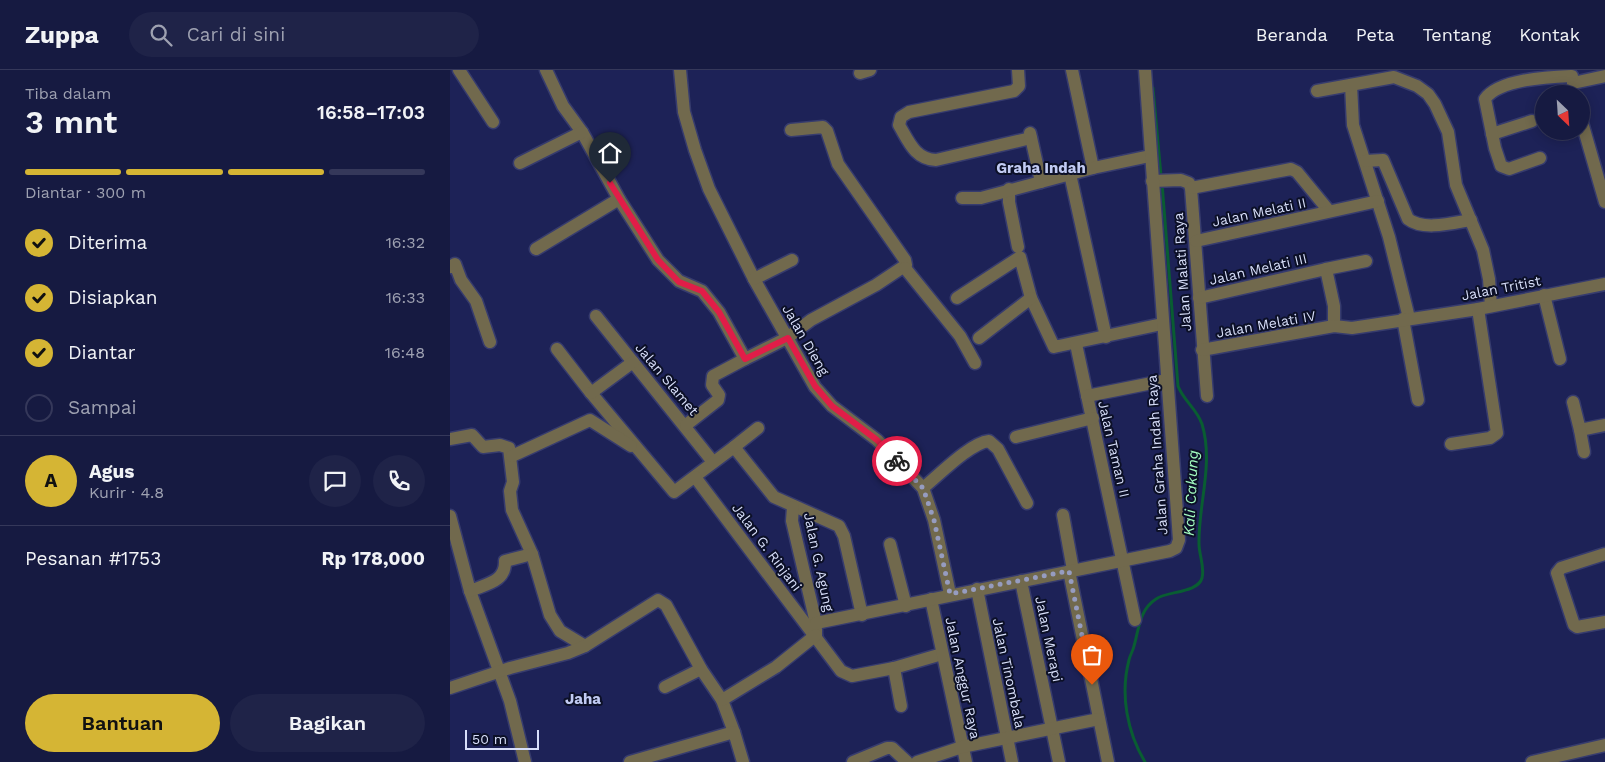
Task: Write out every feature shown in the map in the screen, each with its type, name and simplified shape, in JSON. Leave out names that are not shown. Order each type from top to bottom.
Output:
[{"type":"street","points":[[459,70],[493,122]]},
{"type":"street","points":[[546,70],[563,106],[582,132],[619,200],[658,260],[679,282],[702,291],[719,312],[745,359]]},
{"type":"street","name":"Jalan Dieng","points":[[680,70],[684,112],[692,143],[709,189],[754,280],[815,386],[832,406],[877,440],[923,488],[934,520],[950,594]]},
{"type":"street","points":[[1018,70],[1019,86],[1014,91],[909,112],[901,117],[899,125],[917,154],[928,160],[936,160],[1031,136],[1042,182]]},
{"type":"street","points":[[1072,70],[1093,168]]},
{"type":"street","name":"Jalan Graha Indah Raya","points":[[816,629],[862,615],[950,594],[1170,551],[1176,548],[1179,540],[1162,324],[1156,181],[1150,156],[1145,70]]},
{"type":"street","points":[[1317,91],[1351,85],[1393,73],[1417,86],[1435,104],[1448,132],[1456,185],[1483,250],[1490,279],[1491,306]]},
{"type":"street","points":[[1540,158],[1505,169],[1499,162],[1484,103],[1485,99],[1491,92],[1535,79],[1573,81],[1605,76]]},
{"type":"street","points":[[1351,85],[1353,125],[1378,200],[1406,319],[1418,400]]},
{"type":"street","points":[[1492,134],[1532,121]]},
{"type":"street","points":[[791,130],[818,126],[823,127],[827,131],[838,164],[905,260],[905,268],[960,336],[975,363]]},
{"type":"street","points":[[520,163],[582,132]]},
{"type":"street","points":[[1587,140],[1605,202]]},
{"type":"street","points":[[962,198],[981,198],[1093,168],[1150,156]]},
{"type":"street","points":[[1365,161],[1383,160],[1408,219],[1415,224],[1423,225],[1471,220]]},
{"type":"street","points":[[1156,181],[1186,184],[1291,169],[1297,172],[1329,211]]},
{"type":"street","points":[[1070,174],[1106,337]]},
{"type":"street","name":"Jalan Malati Raya","points":[[1186,184],[1196,241],[1202,350],[1207,396]]},
{"type":"street","points":[[1009,189],[1009,202],[1019,252],[1031,298],[1054,347],[1076,344],[1162,324]]},
{"type":"street","points":[[536,249],[619,200]]},
{"type":"street","name":"Jalan Melati II","points":[[1196,241],[1378,200]]},
{"type":"street","points":[[958,298],[1019,252]]},
{"type":"street","points":[[754,280],[792,260]]},
{"type":"street","points":[[1326,269],[1366,261]]},
{"type":"street","points":[[450,267],[455,264],[461,280],[476,301],[490,342]]},
{"type":"street","points":[[686,425],[718,400],[719,395],[712,385],[713,376],[788,338],[811,320],[905,268]]},
{"type":"street","name":"Jalan Melati III","points":[[1199,298],[1326,269],[1334,306],[1334,326]]},
{"type":"street","name":"Jalan Tritist","points":[[1334,326],[1352,328],[1478,309],[1605,284]]},
{"type":"street","points":[[1544,296],[1560,359]]},
{"type":"street","points":[[979,338],[1031,298]]},
{"type":"street","points":[[1452,444],[1490,438],[1497,433],[1478,309]]},
{"type":"street","name":"Jalan Slamet","points":[[596,316],[686,425],[713,462]]},
{"type":"street","name":"Jalan Melati IV","points":[[1202,350],[1334,326]]},
{"type":"street","name":"Jalan Taman II","points":[[1076,344],[1135,620]]},
{"type":"street","points":[[558,349],[591,393],[674,492],[758,428]]},
{"type":"street","points":[[591,393],[633,362]]},
{"type":"street","points":[[1086,396],[1167,380]]},
{"type":"street","points":[[1573,402],[1584,452]]},
{"type":"street","points":[[1016,437],[1093,418]]},
{"type":"street","points":[[512,456],[590,420],[640,451]]},
{"type":"street","points":[[1580,430],[1605,425]]},
{"type":"street","points":[[450,439],[472,435],[483,447],[500,445],[509,448],[512,456],[513,482],[510,491],[510,504],[532,554],[550,615],[560,631],[585,646]]},
{"type":"street","points":[[923,488],[959,457],[984,441],[989,441],[998,449],[1027,503]]},
{"type":"street","points":[[734,446],[774,497],[839,526],[844,536],[862,615]]},
{"type":"street","name":"Jalan G. Rinjani","points":[[695,477],[816,629],[841,671],[852,676],[894,668],[942,654]]},
{"type":"street","name":"Jalan G. Agung","points":[[793,507],[792,521],[816,629]]},
{"type":"street","points":[[1063,515],[1071,571],[1108,762]]},
{"type":"street","points":[[450,516],[470,591],[500,671],[525,762]]},
{"type":"street","points":[[890,544],[906,606]]},
{"type":"street","points":[[470,591],[501,578],[506,571],[505,561],[532,554]]},
{"type":"street","points":[[1605,554],[1561,568],[1557,573],[1574,625],[1577,627],[1605,622]]},
{"type":"street","name":"Jalan Merapi","points":[[1021,581],[1060,762]]},
{"type":"street","name":"Jalan Tinombala","points":[[977,589],[1012,762]]},
{"type":"street","name":"Jalan Anggur Raya","points":[[931,599],[966,762]]},
{"type":"street","points":[[450,688],[500,671],[568,654],[585,646],[658,600],[666,605],[701,669],[722,700],[743,762]]},
{"type":"street","points":[[722,700],[776,667],[816,629]]},
{"type":"street","points":[[894,668],[901,706]]},
{"type":"street","points":[[666,687],[701,669]]},
{"type":"street","points":[[917,762],[962,746],[1099,719]]},
{"type":"street","points":[[630,762],[734,732]]},
{"type":"street","points":[[1532,762],[1605,745]]},
{"type":"street","points":[[853,762],[887,748],[892,748],[906,762]]},
{"type":"waterway","name":"Kali Cakung","points":[[1153,88],[1161,176]]},
{"type":"waterway","name":"Kali Cakung","points":[[1145,762],[1134,738],[1127,712],[1125,699],[1126,673],[1143,614],[1150,603],[1161,596],[1189,589],[1199,583],[1202,578],[1199,529],[1206,469],[1205,439],[1202,424],[1178,386],[1162,183]]},
{"type":"way so far","points":[[897,461],[923,488],[934,520],[950,594],[1069,571],[1092,685]]},
{"type":"district","name":"Graha Indah","points":[[1041,168]]},
{"type":"district","name":"Jaha","points":[[583,699]]},
{"type":"route","points":[[610,183],[658,260],[679,282],[702,291],[719,312],[745,359],[788,338],[815,386],[832,406],[877,440],[897,461]]}]
